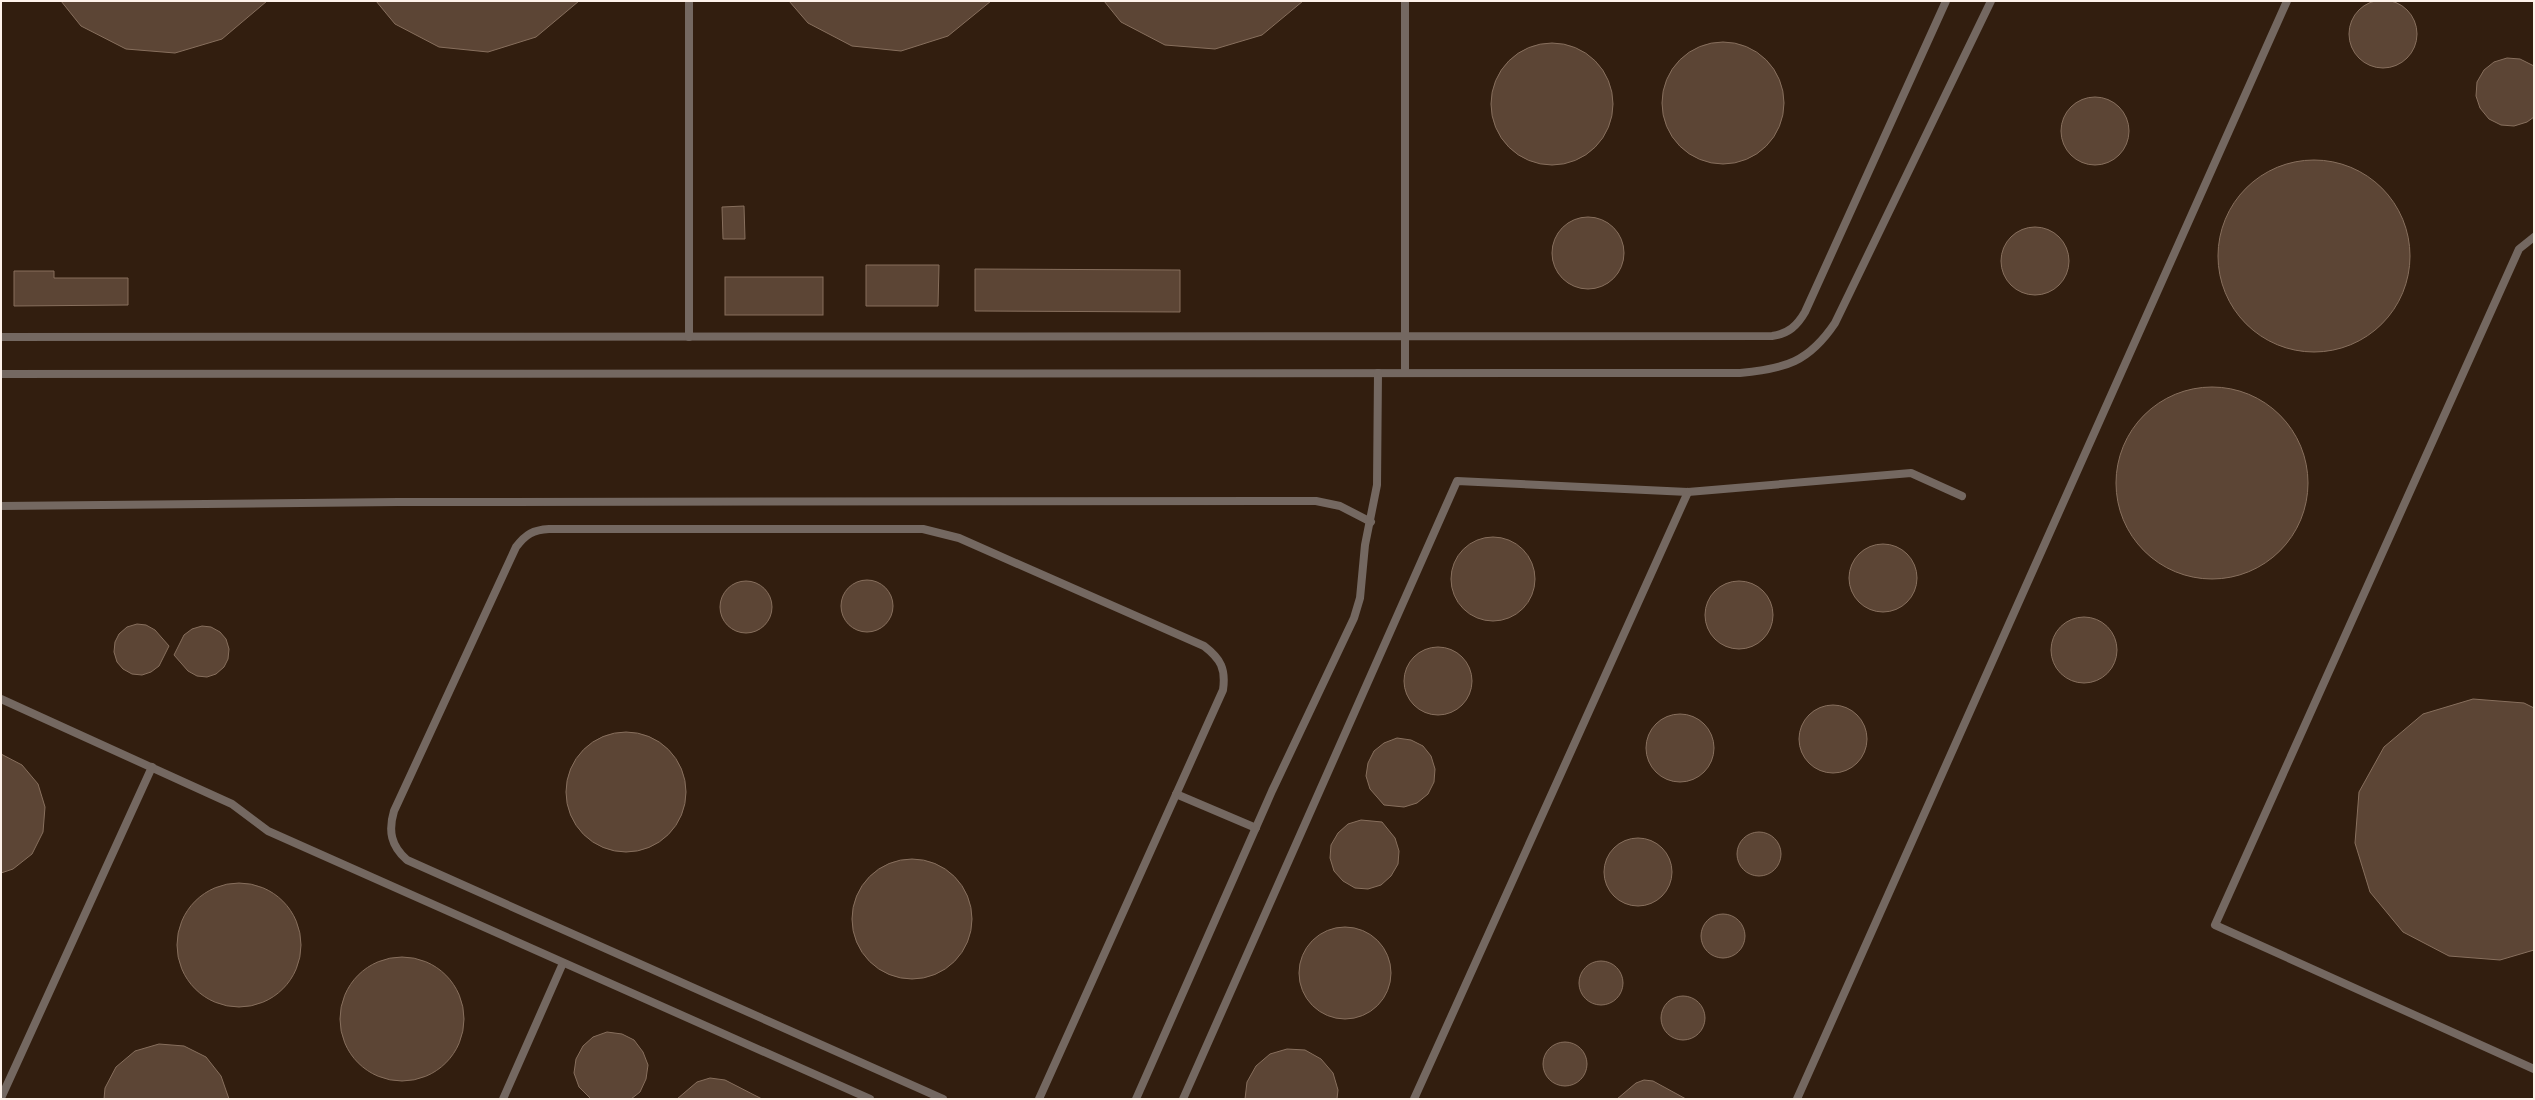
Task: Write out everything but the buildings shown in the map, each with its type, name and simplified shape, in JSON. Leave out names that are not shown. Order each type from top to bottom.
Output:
[{"type":"lane","points":[[689,1],[689,337]]},
{"type":"lane","points":[[1405,1],[1405,373]]},
{"type":"lane","points":[[1,337],[1772,336],[1790,330],[1799,323],[1805,312],[1946,1]]},
{"type":"lane","points":[[1,374],[1740,373],[1769,370],[1790,364],[1807,356],[1824,339],[1835,323],[1991,1]]},
{"type":"lane","points":[[1797,1099],[2288,1]]},
{"type":"lane","points":[[2534,237],[2520,249],[2215,925],[2534,1069]]},
{"type":"lane","points":[[1136,1099],[1256,828],[1354,618],[1360,598],[1365,545],[1371,522],[1377,485],[1378,373]]},
{"type":"lane","points":[[1184,1099],[1457,481],[1688,492],[1911,473],[1962,496]]},
{"type":"lane","points":[[1414,1099],[1688,492]]},
{"type":"lane","points":[[1,506],[414,502],[1316,501],[1340,506],[1371,522]]},
{"type":"lane","points":[[943,1099],[407,860],[397,850],[392,838],[390,823],[394,811],[516,547],[526,535],[536,530],[550,529],[923,529],[959,538],[1204,646],[1216,655],[1223,666],[1225,677],[1223,690],[1039,1099]]},
{"type":"lane","points":[[1,699],[232,804],[268,831],[870,1099]]},
{"type":"lane","points":[[1,1098],[152,767]]},
{"type":"lane","points":[[1176,794],[1256,828]]},
{"type":"lane","points":[[503,1099],[564,963]]}]
